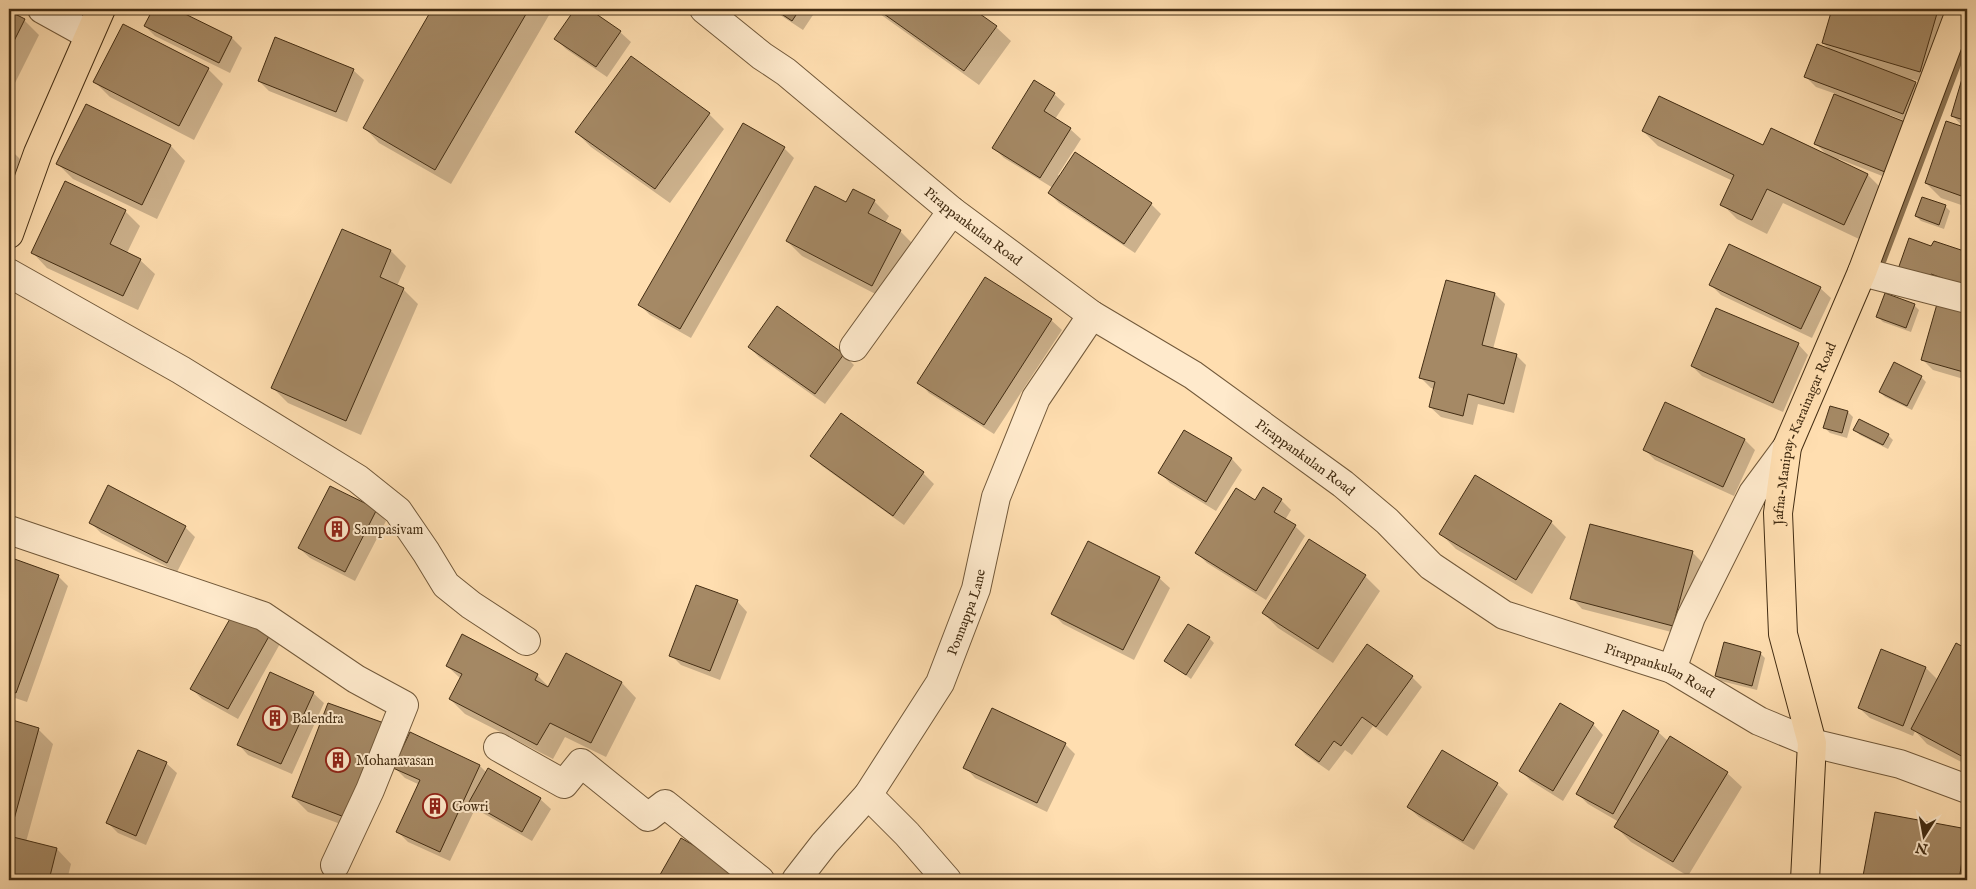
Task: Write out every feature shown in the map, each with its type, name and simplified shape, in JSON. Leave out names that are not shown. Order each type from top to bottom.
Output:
[{"type":"main road","points":[[9,234],[38,153],[101,9]]},
{"type":"main road","name":"Jafna-Manipay-Karainagar Road","points":[[1805,880],[1812,743],[1783,634],[1778,513],[1787,447],[1862,272],[1961,9]]},
{"type":"street","points":[[42,9],[89,35]]},
{"type":"street","name":"Pirappankulan Road","points":[[704,9],[762,56],[786,72],[952,211],[1092,315],[1193,375],[1343,484],[1387,521],[1431,566],[1504,615],[1672,669],[1759,721],[1812,743],[1900,764],[1967,789]]},
{"type":"street","points":[[854,346],[952,211]]},
{"type":"street","points":[[1862,272],[1967,299]]},
{"type":"street","points":[[9,273],[181,370],[358,479],[398,511],[446,585],[471,605],[526,641]]},
{"type":"street","name":"Ponnappa Lane","points":[[796,880],[824,844],[868,796],[940,683],[976,589],[996,497],[1036,398],[1092,315]]},
{"type":"street","points":[[1672,669],[1692,617],[1753,493],[1787,447]]},
{"type":"street","points":[[9,530],[263,616],[356,679],[404,705],[370,790],[335,865]]},
{"type":"street","points":[[498,747],[564,784],[581,763],[648,817],[665,804],[760,880]]},
{"type":"street","points":[[868,796],[907,834],[947,880]]},
{"type":"building","points":[[153,9],[175,9],[232,37],[219,63],[144,26]]},
{"type":"building","points":[[432,9],[529,9],[435,170],[363,128]]},
{"type":"building","points":[[575,9],[589,9],[621,31],[596,67],[554,39]]},
{"type":"building","points":[[774,9],[800,9],[792,21]]},
{"type":"building","points":[[877,9],[973,9],[997,26],[964,71]]},
{"type":"building","points":[[1832,9],[1938,10],[1920,72],[1822,43]]},
{"type":"building","points":[[9,11],[25,19],[9,51]]},
{"type":"building","points":[[123,24],[209,68],[179,126],[93,82]]},
{"type":"building","points":[[275,37],[354,69],[336,112],[258,81]]},
{"type":"building","points":[[1817,44],[1916,82],[1903,114],[1804,77]]},
{"type":"building","points":[[631,56],[710,113],[655,189],[575,132]]},
{"type":"building","points":[[1967,62],[1967,121],[1951,116]]},
{"type":"building","points":[[1034,80],[1055,93],[1044,111],[1071,128],[1040,178],[992,148]]},
{"type":"building","points":[[1834,94],[1905,122],[1885,172],[1814,144]]},
{"type":"building","points":[[1659,96],[1763,145],[1771,128],[1868,174],[1844,225],[1767,189],[1752,220],[1720,205],[1734,175],[1642,131]]},
{"type":"building","points":[[86,104],[171,145],[142,205],[56,164]]},
{"type":"building","points":[[1946,121],[1967,128],[1967,198],[1925,183]]},
{"type":"building","points":[[743,123],[785,147],[680,329],[638,305]]},
{"type":"building","points":[[1075,152],[1152,203],[1124,244],[1048,193]]},
{"type":"building","points":[[65,181],[126,210],[110,244],[141,259],[123,296],[31,253]]},
{"type":"building","points":[[815,186],[846,202],[853,189],[875,200],[868,213],[901,230],[872,286],[786,241]]},
{"type":"building","points":[[1922,197],[1946,205],[1939,225],[1915,216]]},
{"type":"building","points":[[342,229],[391,250],[380,277],[404,288],[346,421],[271,388]]},
{"type":"building","points":[[1909,238],[1931,246],[1934,241],[1967,252],[1967,287],[1931,274],[1928,283],[1897,272]]},
{"type":"building","points":[[1729,244],[1821,287],[1801,329],[1709,285]]},
{"type":"building","points":[[985,277],[1052,319],[984,425],[917,383]]},
{"type":"building","points":[[1446,280],[1495,293],[1482,345],[1517,354],[1504,404],[1468,394],[1463,416],[1429,407],[1435,382],[1419,378]]},
{"type":"building","points":[[1885,293],[1915,304],[1906,328],[1876,317]]},
{"type":"building","points":[[1937,304],[1967,313],[1967,373],[1921,360]]},
{"type":"building","points":[[777,306],[844,354],[815,394],[748,347]]},
{"type":"building","points":[[1716,308],[1799,343],[1773,403],[1691,366]]},
{"type":"building","points":[[1894,362],[1922,376],[1907,406],[1879,392]]},
{"type":"building","points":[[1665,402],[1745,439],[1723,487],[1643,450]]},
{"type":"building","points":[[1830,406],[1848,411],[1842,433],[1823,428]]},
{"type":"building","points":[[841,413],[924,472],[893,516],[810,456]]},
{"type":"building","points":[[1859,419],[1889,434],[1883,445],[1853,430]]},
{"type":"building","points":[[1184,430],[1232,458],[1206,502],[1158,473]]},
{"type":"building","points":[[1475,475],[1552,521],[1516,580],[1439,534]]},
{"type":"building","points":[[108,485],[186,526],[167,563],[89,523]]},
{"type":"building","name":"Sampasivam","points":[[330,486],[377,509],[345,572],[298,548]]},
{"type":"building","points":[[1263,487],[1282,499],[1274,512],[1296,525],[1256,591],[1195,553],[1236,488],[1255,500]]},
{"type":"building","points":[[1590,524],[1693,551],[1673,626],[1570,599]]},
{"type":"building","points":[[1309,539],[1366,575],[1318,649],[1262,613]]},
{"type":"building","points":[[1088,541],[1160,577],[1123,650],[1051,614]]},
{"type":"building","points":[[9,557],[59,575],[16,693],[9,690]]},
{"type":"building","points":[[696,585],[738,600],[710,671],[669,656]]},
{"type":"building","points":[[235,610],[272,631],[228,709],[190,689]]},
{"type":"building","points":[[1188,624],[1210,637],[1186,675],[1164,661]]},
{"type":"building","points":[[462,634],[538,674],[535,680],[548,687],[566,653],[622,682],[591,743],[550,723],[537,745],[449,699],[462,674],[446,666]]},
{"type":"building","points":[[1724,642],[1761,652],[1752,686],[1715,676]]},
{"type":"building","points":[[1956,643],[1967,649],[1967,759],[1911,729]]},
{"type":"building","points":[[1367,644],[1413,676],[1376,727],[1362,717],[1341,746],[1334,741],[1319,762],[1295,745]]},
{"type":"building","points":[[1881,649],[1926,667],[1903,726],[1858,708]]},
{"type":"building","name":"Balendra","points":[[270,672],[314,692],[281,764],[237,745]]},
{"type":"building","name":"Mohanavasan","points":[[328,703],[384,723],[347,818],[292,797]]},
{"type":"building","points":[[1560,703],[1594,723],[1553,791],[1519,771]]},
{"type":"building","points":[[992,708],[1066,743],[1037,803],[963,768]]},
{"type":"building","points":[[1623,710],[1659,731],[1613,814],[1576,794]]},
{"type":"building","points":[[9,719],[39,728],[10,834],[9,834]]},
{"type":"building","name":"Gowri","points":[[410,732],[480,765],[440,852],[396,832],[420,780],[393,768]]},
{"type":"building","points":[[1670,736],[1728,772],[1673,862],[1614,827]]},
{"type":"building","points":[[138,750],[167,762],[136,836],[106,823]]},
{"type":"building","points":[[1442,750],[1498,783],[1463,841],[1407,807]]},
{"type":"building","points":[[488,768],[541,798],[522,832],[469,802]]},
{"type":"building","points":[[1875,812],[1967,829],[1959,880],[1886,880],[1863,876]]},
{"type":"building","points":[[9,836],[57,848],[49,880],[9,880]]},
{"type":"building","points":[[681,838],[750,878],[749,880],[657,880]]},
{"type":"waterway","points":[[1881,260],[1967,34]]},
{"type":"place","name":"Sampasivam","points":[[337,529]]},
{"type":"place","name":"Balendra","points":[[275,718]]},
{"type":"place","name":"Mohanavasan","points":[[338,760]]},
{"type":"place","name":"Gowri","points":[[435,806]]}]
